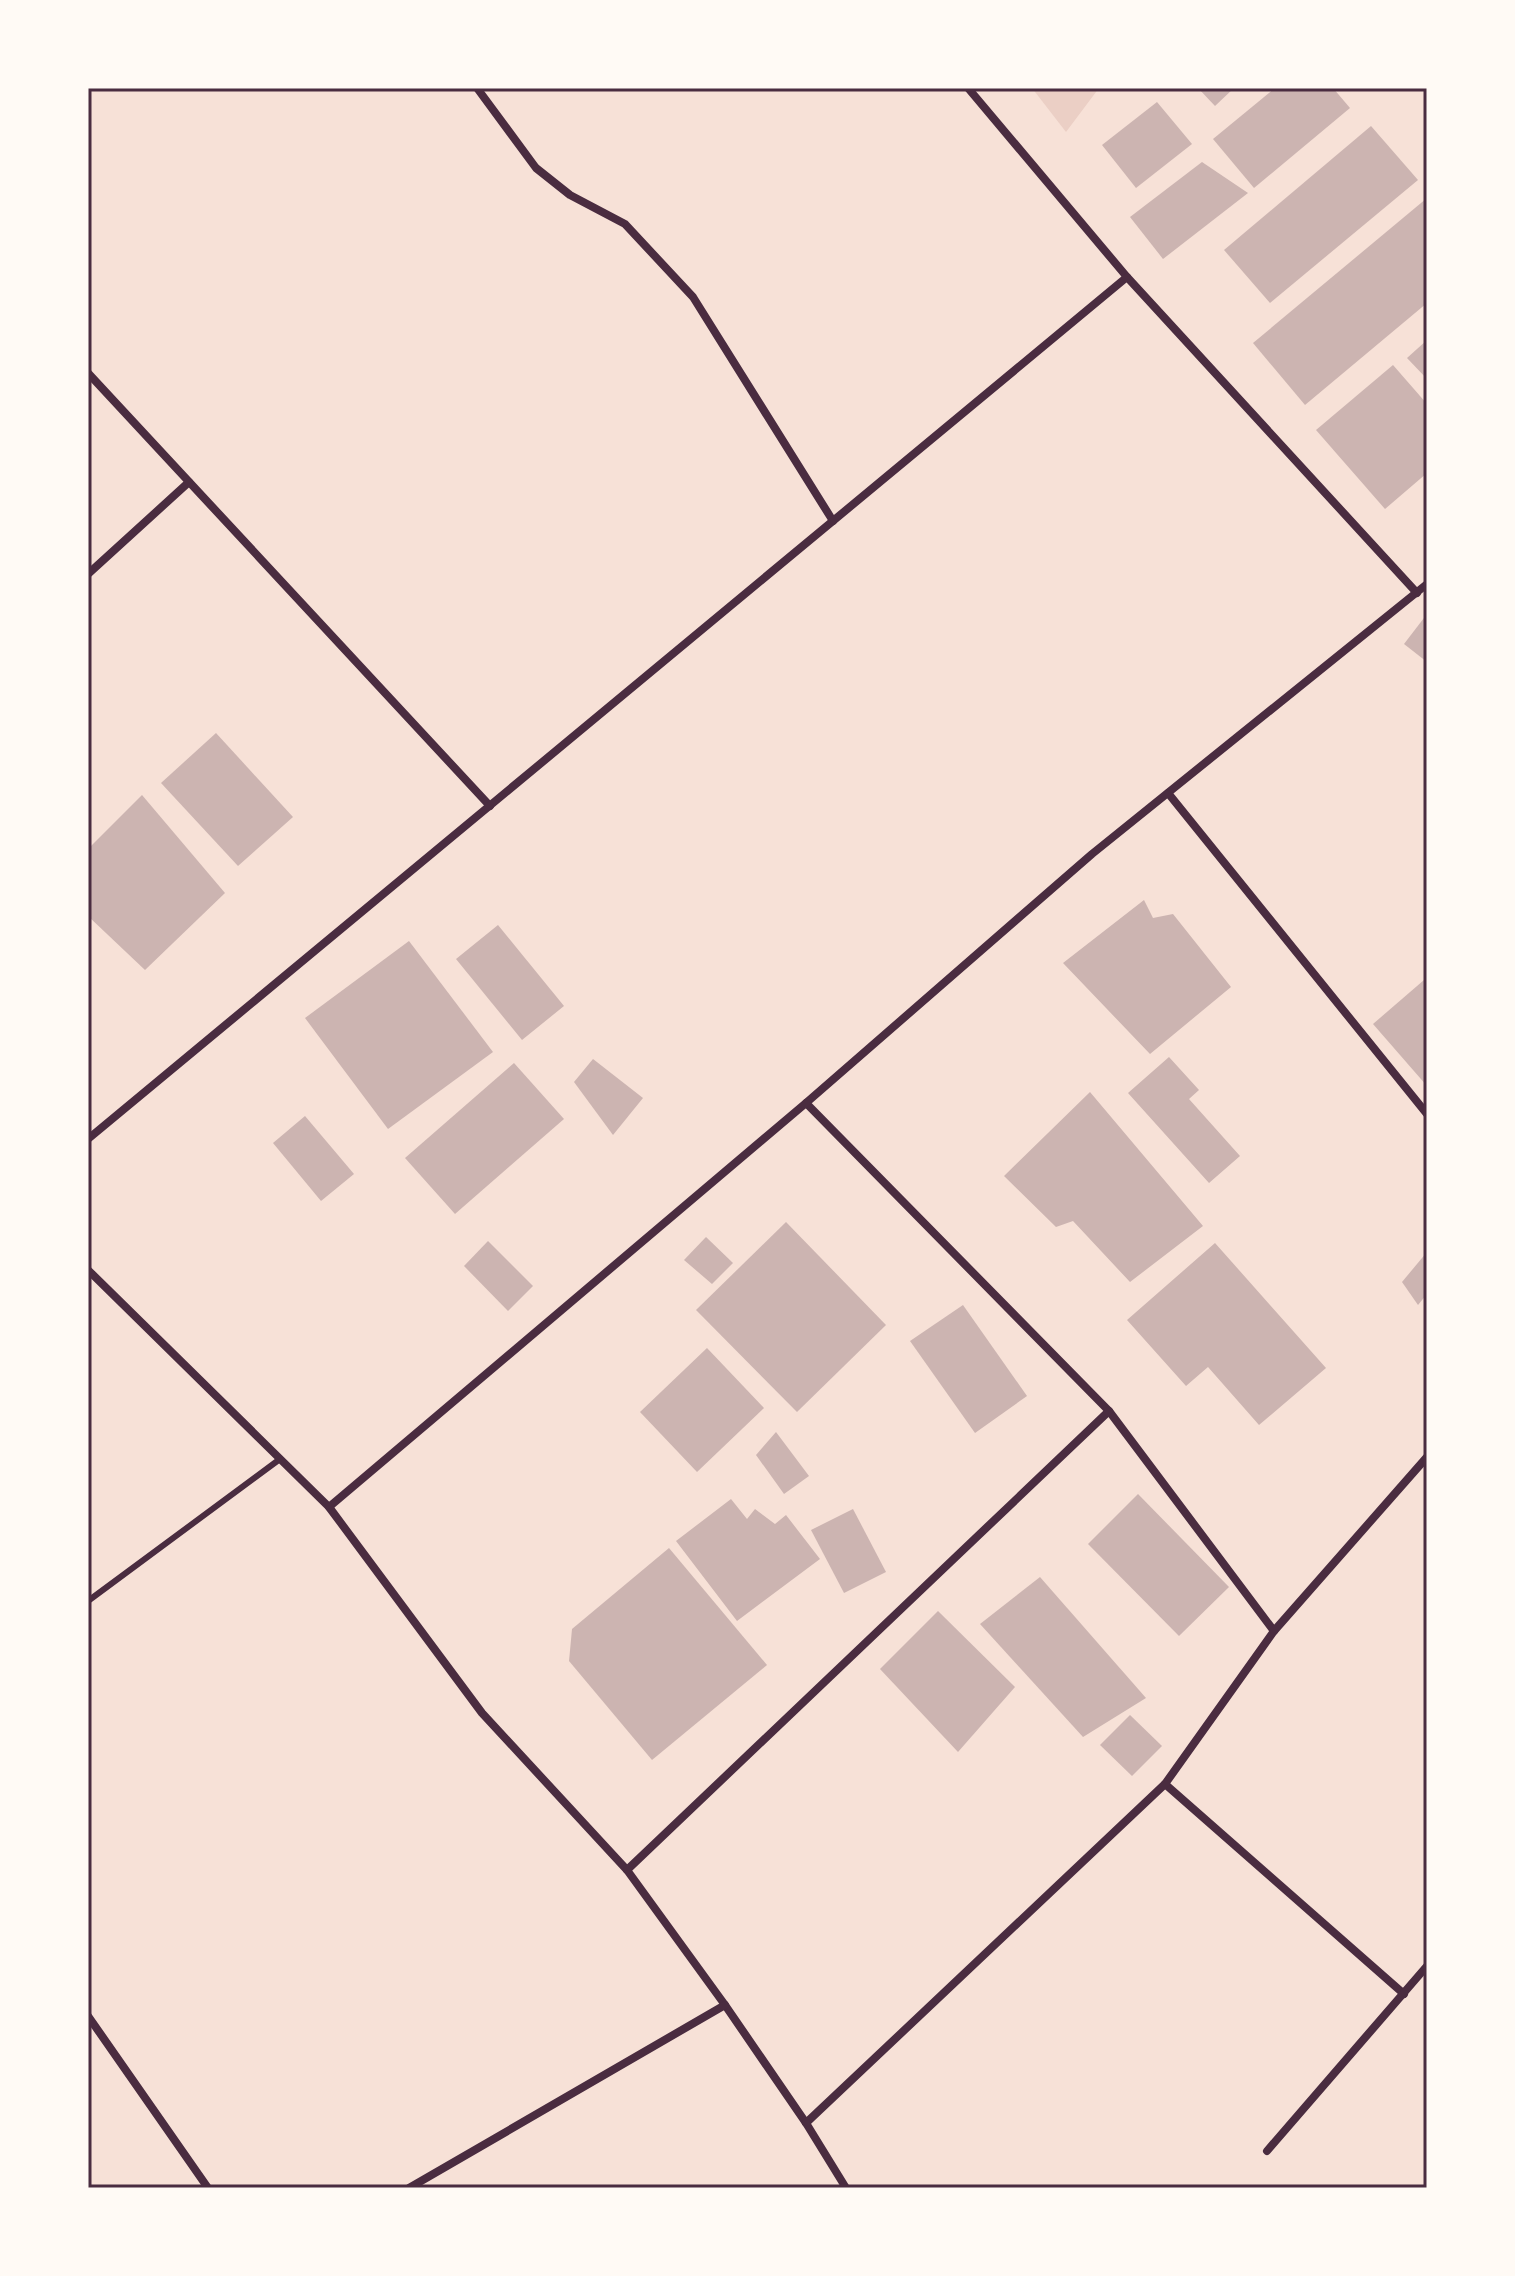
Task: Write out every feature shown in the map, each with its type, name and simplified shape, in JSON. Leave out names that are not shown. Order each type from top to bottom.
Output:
[{"type":"street","points":[[477,88],[536,168],[570,195],[625,224],[693,297],[833,521]]},
{"type":"street","points":[[968,88],[1127,277],[1417,593]]},
{"type":"street","points":[[88,1139],[1127,277]]},
{"type":"street","points":[[88,373],[490,806]]},
{"type":"street","points":[[88,574],[189,482]]},
{"type":"street","points":[[329,1507],[806,1103],[1092,854],[1427,584]]},
{"type":"street","points":[[1168,793],[1427,1114]]},
{"type":"street","points":[[806,1103],[1109,1411],[1274,1631]]},
{"type":"street","points":[[88,1270],[329,1507],[482,1713],[627,1870],[725,2005],[806,2123],[846,2188]]},
{"type":"street","points":[[627,1870],[1109,1411]]},
{"type":"street","points":[[806,2123],[1165,1784],[1274,1631],[1427,1457]]},
{"type":"street","points":[[1165,1784],[1404,1994]]},
{"type":"street","points":[[1267,2151],[1427,1966]]},
{"type":"street","points":[[409,2188],[725,2005]]},
{"type":"street","points":[[88,2016],[208,2188]]},
{"type":"lane","points":[[88,1601],[280,1459]]},
{"type":"shaded area","points":[[1032,88],[1099,88],[1066,132]]},
{"type":"building","points":[[1198,88],[1234,88],[1215,106]]},
{"type":"building","points":[[1275,88],[1333,88],[1350,108],[1254,188],[1213,139]]},
{"type":"building","points":[[1157,102],[1192,144],[1136,188],[1102,145]]},
{"type":"building","points":[[1371,126],[1418,180],[1270,303],[1224,250]]},
{"type":"building","points":[[1202,162],[1248,193],[1163,259],[1130,217]]},
{"type":"building","points":[[1427,198],[1427,303],[1305,405],[1253,343]]},
{"type":"building","points":[[1427,340],[1427,379],[1407,358]]},
{"type":"building","points":[[1393,365],[1427,404],[1427,473],[1385,509],[1316,430]]},
{"type":"building","points":[[1427,614],[1427,662],[1404,644]]},
{"type":"building","points":[[216,733],[293,817],[238,866],[161,783]]},
{"type":"building","points":[[142,795],[225,893],[145,970],[88,916],[88,849]]},
{"type":"building","points":[[1144,900],[1153,918],[1173,914],[1231,987],[1150,1054],[1063,963]]},
{"type":"building","points":[[498,925],[564,1006],[522,1040],[456,959]]},
{"type":"building","points":[[409,941],[493,1052],[388,1129],[305,1018]]},
{"type":"building","points":[[1424,980],[1427,984],[1427,1086],[1373,1024]]},
{"type":"building","points":[[1169,1057],[1199,1090],[1189,1099],[1240,1156],[1209,1183],[1128,1093]]},
{"type":"building","points":[[593,1059],[643,1098],[613,1135],[574,1082]]},
{"type":"building","points":[[514,1063],[564,1119],[455,1214],[405,1158]]},
{"type":"building","points":[[1090,1092],[1203,1226],[1130,1282],[1073,1221],[1056,1227],[1004,1176]]},
{"type":"building","points":[[305,1116],[354,1174],[321,1201],[273,1143]]},
{"type":"building","points":[[786,1222],[886,1325],[797,1412],[696,1310]]},
{"type":"building","points":[[706,1237],[733,1263],[712,1284],[684,1260]]},
{"type":"building","points":[[488,1241],[533,1286],[508,1311],[464,1266]]},
{"type":"building","points":[[1215,1243],[1326,1368],[1259,1425],[1208,1367],[1186,1386],[1127,1320]]},
{"type":"building","points":[[1427,1252],[1427,1294],[1418,1305],[1402,1282]]},
{"type":"building","points":[[963,1305],[1027,1396],[975,1433],[910,1341]]},
{"type":"building","points":[[707,1348],[764,1408],[697,1472],[640,1412]]},
{"type":"building","points":[[776,1432],[809,1476],[784,1494],[756,1455]]},
{"type":"building","points":[[1138,1494],[1229,1587],[1179,1636],[1088,1544]]},
{"type":"building","points":[[731,1499],[747,1519],[755,1509],[775,1524],[786,1515],[820,1559],[737,1621],[676,1541]]},
{"type":"building","points":[[853,1509],[886,1572],[844,1593],[811,1530]]},
{"type":"building","points":[[669,1548],[767,1665],[652,1760],[569,1661],[572,1629]]},
{"type":"building","points":[[1040,1577],[1146,1698],[1083,1737],[980,1624]]},
{"type":"building","points":[[938,1611],[1015,1687],[958,1752],[880,1669]]},
{"type":"building","points":[[1130,1715],[1162,1746],[1132,1776],[1100,1745]]}]
